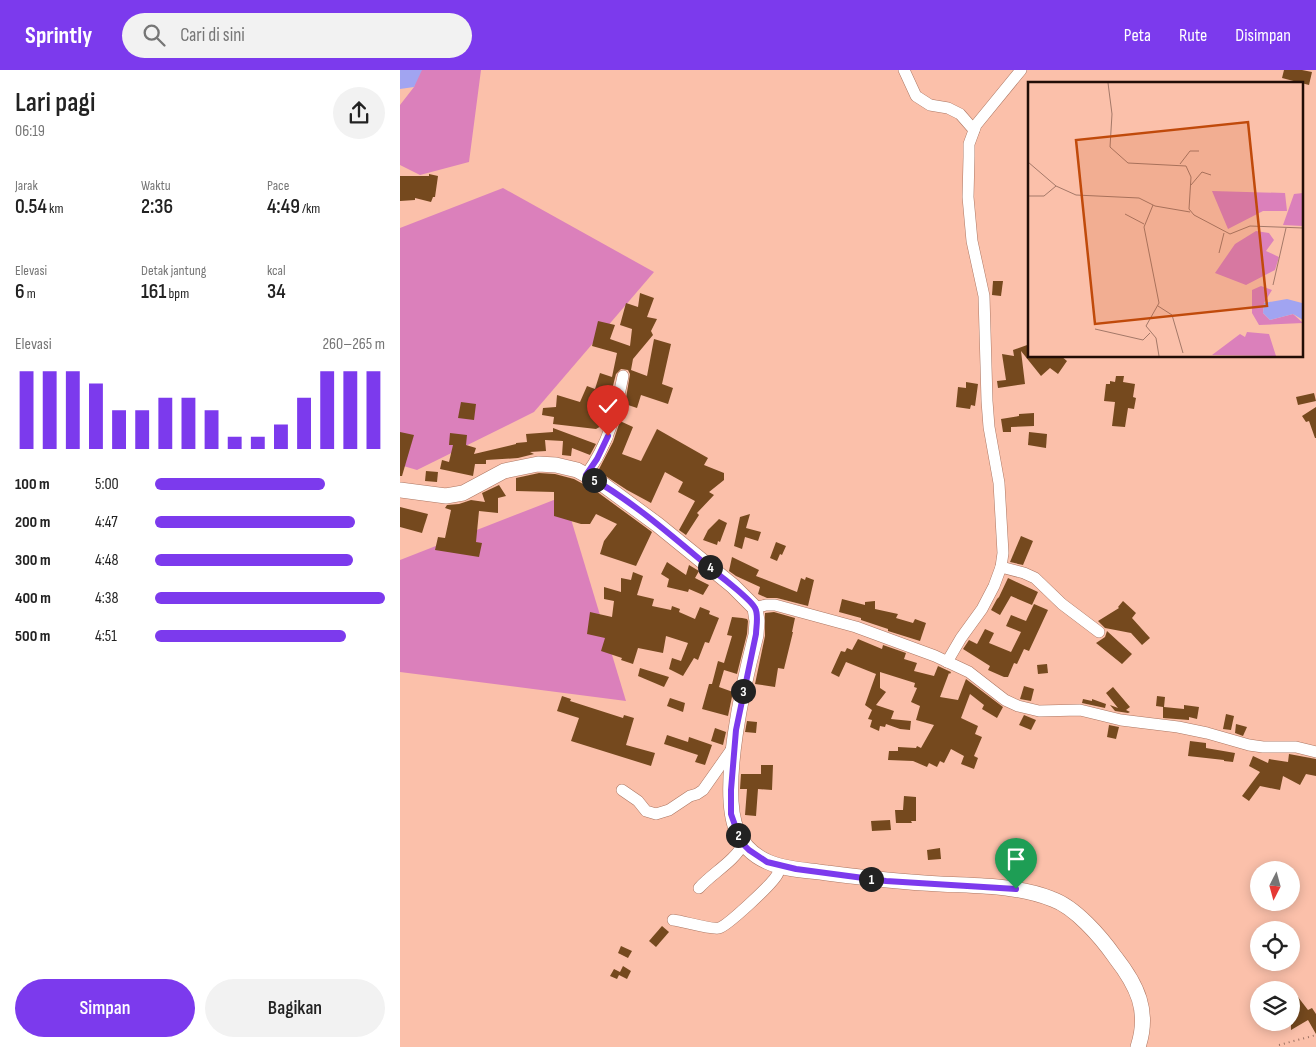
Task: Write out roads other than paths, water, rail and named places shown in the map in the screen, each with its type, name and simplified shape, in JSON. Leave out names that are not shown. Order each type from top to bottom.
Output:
[{"type":"main road","points":[[400,490],[446,496],[462,493],[504,472],[538,464],[556,465],[577,470],[601,483],[658,525],[733,586],[755,608],[757,620],[756,634],[744,687],[732,773],[731,814],[743,844],[767,862],[780,866],[886,881],[1016,889],[1054,900],[1066,907],[1096,933],[1127,972],[1138,992],[1142,1008],[1143,1026],[1138,1047]]},
{"type":"street","points":[[904,70],[916,96],[930,105],[948,108],[960,114],[974,130]]},
{"type":"street","points":[[947,662],[961,638],[982,609],[994,586],[1001,567],[1003,553],[999,484],[989,427],[985,378],[986,323],[984,296],[972,241],[968,196],[969,144],[974,130],[997,98],[1021,70]]},
{"type":"street","points":[[586,475],[597,459],[615,418],[623,376]]},
{"type":"street","points":[[1001,567],[1035,578],[1062,604],[1099,632]]},
{"type":"street","points":[[755,608],[775,605],[856,627],[935,656],[968,672],[1005,700],[1018,706],[1039,711],[1080,710],[1121,720],[1197,731],[1249,745],[1296,747],[1316,752]]},
{"type":"street","points":[[622,790],[638,801],[646,812],[656,814],[669,810],[703,790],[735,745]]},
{"type":"street","points":[[699,888],[741,849],[743,844]]},
{"type":"street","points":[[673,920],[690,922],[708,928],[719,928],[757,898],[777,876],[780,866]]},
{"type":"water","points":[[400,70],[422,70],[414,87],[400,89]]}]
